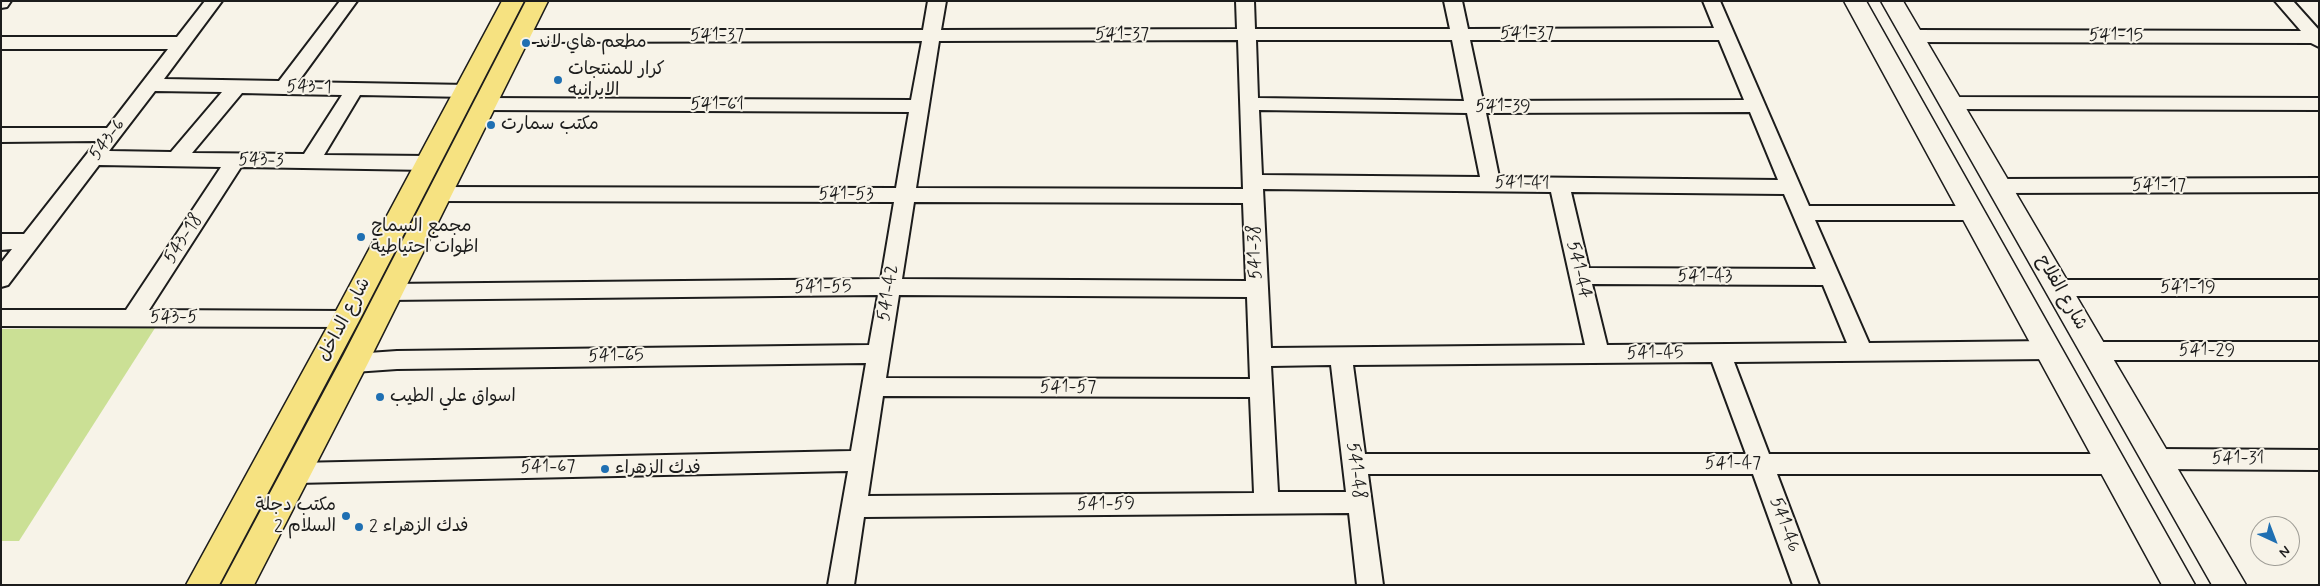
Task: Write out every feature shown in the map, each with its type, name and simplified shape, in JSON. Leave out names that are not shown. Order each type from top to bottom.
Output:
[{"type":"main road","name":"شارع الداخل","points":[[237,585],[354,363],[438,194],[513,1]]},
{"type":"main road","name":"شارع الداخل","points":[[202,585],[428,163],[520,36],[537,1]]},
{"type":"main road","points":[[1855,1],[2179,585]]},
{"type":"main road","name":"شارع الفلاح","points":[[1892,1],[2230,585]]},
{"type":"street","name":"543-6","points":[[1,279],[214,1]]},
{"type":"street","points":[[284,88],[348,1]]},
{"type":"street","name":"541-42","points":[[841,585],[937,1]]},
{"type":"street","name":"541-38","points":[[1245,1],[1266,503]]},
{"type":"street","points":[[1453,1],[1491,184]]},
{"type":"street","points":[[1711,1],[1862,352]]},
{"type":"street","points":[[2283,1],[2317,38]]},
{"type":"street","name":"541-37","points":[[520,36],[1725,34]]},
{"type":"street","name":"541-15","points":[[1913,36],[2317,38]]},
{"type":"street","points":[[1,42],[182,43]]},
{"type":"street","name":"543-1","points":[[150,85],[355,89],[476,97]]},
{"type":"street","points":[[176,159],[237,87]]},
{"type":"street","points":[[310,161],[355,89]]},
{"type":"street","name":"541-61","points":[[476,97],[920,106]]},
{"type":"street","points":[[1952,103],[2319,104]]},
{"type":"street","name":"541-39","points":[[1250,104],[1475,107],[1756,106]]},
{"type":"street","points":[[1,135],[112,134]]},
{"type":"street","name":"543-3","points":[[94,158],[428,163]]},
{"type":"street","name":"543-18","points":[[132,318],[236,160]]},
{"type":"street","name":"541-41","points":[[1253,189],[1491,184],[1791,187]]},
{"type":"street","name":"541-44","points":[[1559,184],[1598,355]]},
{"type":"street","name":"541-17","points":[[1999,186],[2319,185]]},
{"type":"street","name":"541-53","points":[[438,194],[905,195],[1253,189]]},
{"type":"street","points":[[1802,213],[1971,213]]},
{"type":"street","points":[[1,242],[30,242]]},
{"type":"street","name":"541-43","points":[[1580,276],[1830,277]]},
{"type":"street","name":"541-55","points":[[388,292],[890,287],[1257,289]]},
{"type":"street","name":"541-19","points":[[2057,288],[2319,288]]},
{"type":"street","name":"543-5","points":[[1,318],[346,319]]},
{"type":"street","name":"541-45","points":[[1260,357],[2049,350]]},
{"type":"street","name":"541-29","points":[[2094,351],[2319,351]]},
{"type":"street","name":"541-65","points":[[354,363],[397,360],[879,354]]},
{"type":"street","name":"541-46","points":[[1720,354],[1806,585]]},
{"type":"street","name":"541-48","points":[[1341,357],[1370,585]]},
{"type":"street","name":"541-57","points":[[874,388],[1262,388]]},
{"type":"street","name":"541-31","points":[[2157,459],[2319,460]]},
{"type":"street","name":"541-67","points":[[296,473],[861,461]]},
{"type":"street","name":"541-47","points":[[1354,464],[2112,464]]},
{"type":"street","name":"541-59","points":[[854,507],[1359,502]]},
{"type":"green space","points":[[155,328],[19,541],[1,541],[1,329]]},
{"type":"place","name":"مطعم هاي لاند","points":[[526,43]]},
{"type":"place","name":"كرار للمنتجات الايرانيه","points":[[558,80]]},
{"type":"place","name":"مكتب سمارت","points":[[491,125]]},
{"type":"place","name":"مجمع السماح اظوات احتياطية","points":[[361,237]]},
{"type":"place","name":"اسواق علي الطيب","points":[[380,397]]},
{"type":"place","name":"فدك الزهراء","points":[[605,469]]},
{"type":"place","name":"مكتب دجلة السلام 2","points":[[346,516]]},
{"type":"place","name":"فدك الزهراء 2","points":[[359,527]]}]
